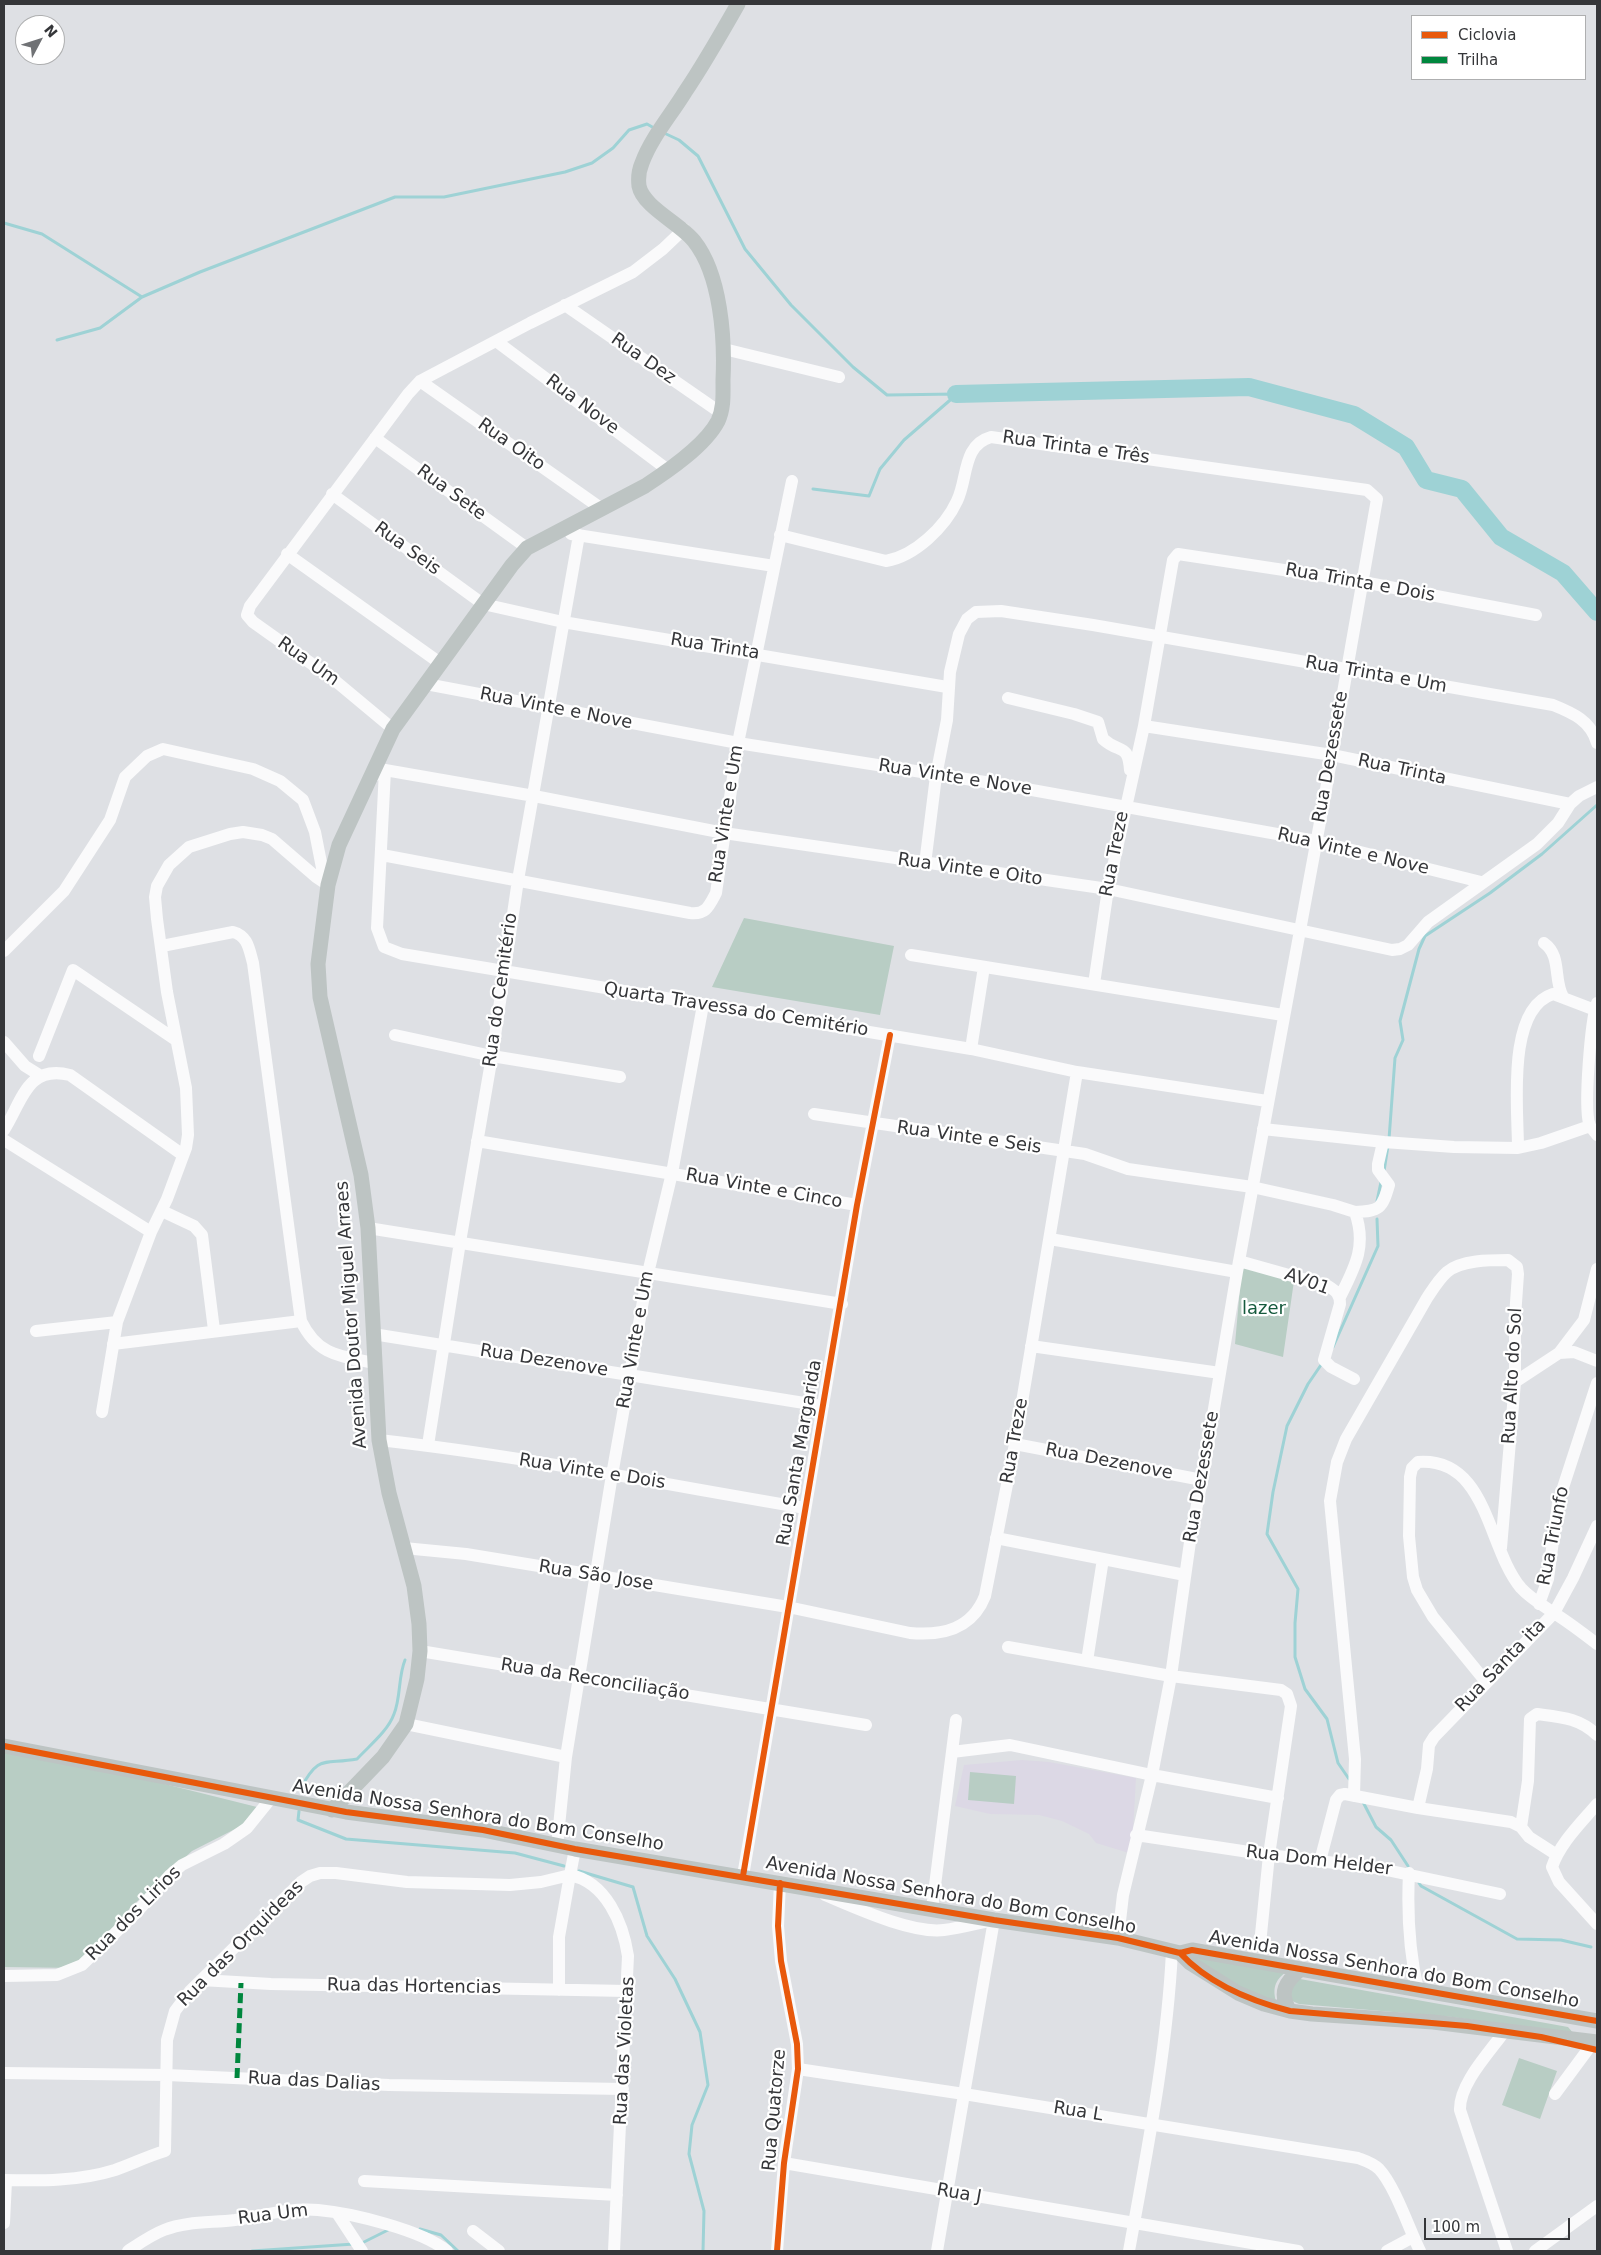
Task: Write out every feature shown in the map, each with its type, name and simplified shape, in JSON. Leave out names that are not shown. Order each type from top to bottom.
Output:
[{"type":"main road","points":[[527,548],[645,486],[668,470],[708,436],[721,413],[723,406],[724,349],[722,320],[710,273],[699,248],[684,229],[647,201],[639,186],[639,172],[651,144],[688,88],[738,4]]},
{"type":"main road","name":"Avenida Doutor Miguel Arraes","points":[[332,1810],[383,1757],[406,1724],[418,1680],[420,1651],[414,1586],[389,1493],[379,1440],[368,1228],[356,1148],[320,998],[320,950],[326,884],[338,845],[394,729],[483,604],[527,548]]},
{"type":"main road","name":"Avenida Nossa Senhora do Bom Conselho","points":[[4,1746],[332,1810],[483,1830],[557,1846],[994,1920],[1118,1938],[1176,1952],[1192,1950],[1597,2021]]},
{"type":"main road","points":[[1176,1952],[1238,1993],[1264,2004],[1290,2011],[1433,2022],[1541,2037],[1595,2047]]},
{"type":"main road","points":[[1290,2011],[1284,2002],[1285,1986],[1290,1978],[1301,1970]]},
{"type":"main road","points":[[1559,2014],[1597,2028]]},
{"type":"street","points":[[440,663],[287,554],[408,394],[420,381],[565,305],[633,272],[663,249],[684,229]]},
{"type":"street","name":"Rua Dez","points":[[565,305],[721,413]]},
{"type":"street","name":"Rua Nove","points":[[496,341],[668,470]]},
{"type":"street","points":[[724,349],[839,377]]},
{"type":"street","name":"Rua Oito","points":[[420,381],[602,509]]},
{"type":"street","name":"Rua Trinta e Três","points":[[780,535],[886,561],[901,556],[920,544],[949,517],[958,499],[972,450],[977,442],[991,436],[1367,490],[1377,499]]},
{"type":"street","name":"Rua Sete","points":[[375,438],[527,548]]},
{"type":"street","name":"Rua Vinte e Um","points":[[382,854],[690,913],[701,913],[708,908],[716,893],[738,743],[792,481]]},
{"type":"street","name":"Rua Seis","points":[[332,494],[483,604]]},
{"type":"street","name":"Rua Dezessete","points":[[1118,1938],[1123,1896],[1136,1835],[1152,1775],[1171,1676],[1185,1575],[1238,1266],[1377,499]]},
{"type":"street","points":[[561,531],[774,566]]},
{"type":"street","name":"Rua do Cemitério","points":[[428,1446],[476,1141],[492,1056],[503,970],[579,535]]},
{"type":"street","name":"Rua Trinta e Dois","points":[[1183,553],[1363,582],[1536,615]]},
{"type":"street","name":"Rua Treze","points":[[1094,984],[1108,889],[1144,726],[1173,560],[1178,554],[1183,553]]},
{"type":"street","name":"Rua Um","points":[[287,554],[250,606],[247,613],[248,617],[271,636],[333,678],[394,729]]},
{"type":"street","name":"Rua Trinta","points":[[483,604],[564,622],[948,687]]},
{"type":"street","points":[[925,864],[936,776],[947,720],[948,687],[959,634],[967,620],[976,612],[1001,612],[1160,637]]},
{"type":"street","name":"Rua Trinta e Um","points":[[1160,637],[1553,705],[1574,714],[1587,723],[1597,743]]},
{"type":"street","name":"Rua Vinte e Nove","points":[[426,684],[738,743],[1125,806],[1316,842],[1481,882]]},
{"type":"street","points":[[1008,698],[1098,722],[1103,739],[1128,755],[1130,783]]},
{"type":"street","name":"Rua Trinta","points":[[1144,726],[1332,755],[1570,804]]},
{"type":"street","points":[[4,951],[64,891],[110,820],[125,777],[147,756],[163,750],[253,769],[280,781],[303,800],[316,832],[326,884]]},
{"type":"street","points":[[370,778],[385,770]]},
{"type":"street","name":"Rua Vinte e Oito","points":[[385,770],[534,796],[724,833],[925,864],[1108,889],[1300,929],[1383,949],[1404,948],[1428,922],[1481,882]]},
{"type":"street","name":"Quarta Travessa do Cemitério","points":[[385,770],[382,854],[376,917],[381,943],[388,950],[402,954],[971,1049],[1077,1072],[1267,1101]]},
{"type":"street","points":[[1481,882],[1543,839],[1558,823],[1570,804],[1579,796],[1597,787]]},
{"type":"street","points":[[102,1412],[117,1322],[150,1232],[162,1211],[183,1155],[188,1135],[188,1109],[184,1078],[176,1040],[154,897],[157,886],[169,865],[189,847],[230,834],[243,832],[262,835],[282,846],[326,884]]},
{"type":"street","points":[[162,946],[233,932],[246,940],[253,963],[301,1321],[308,1337],[322,1349],[336,1355],[375,1363]]},
{"type":"street","points":[[1544,943],[1553,952],[1558,986],[1563,997]]},
{"type":"street","points":[[911,954],[1283,1015]]},
{"type":"street","points":[[971,1049],[984,967]]},
{"type":"street","points":[[39,1056],[73,970],[176,1040]]},
{"type":"street","points":[[1262,1129],[1454,1147],[1518,1148],[1594,1130],[1588,1114],[1587,1086],[1596,1014],[1553,994],[1543,999],[1534,1009],[1522,1036],[1518,1055],[1518,1148]]},
{"type":"street","name":"Rua Vinte e Um","points":[[557,1846],[566,1757],[612,1475],[648,1273],[672,1173],[703,1004]]},
{"type":"street","points":[[395,1035],[492,1056],[620,1077]]},
{"type":"street","name":"Rua Santa Margarida","points":[[743,1876],[770,1709],[842,1304],[857,1204],[871,1124],[890,1035]]},
{"type":"street","points":[[4,1042],[25,1066],[41,1076]]},
{"type":"street","name":"Rua Treze","points":[[788,1607],[926,1634],[952,1629],[967,1623],[981,1607],[985,1596],[1016,1444],[1077,1072]]},
{"type":"street","points":[[4,1130],[29,1086],[41,1076],[48,1073],[70,1075],[183,1155]]},
{"type":"street","name":"Rua Vinte e Seis","points":[[814,1114],[871,1124],[1085,1154],[1128,1169],[1252,1187],[1333,1205],[1355,1212]]},
{"type":"street","points":[[4,1140],[150,1232]]},
{"type":"street","name":"Rua Vinte e Cinco","points":[[476,1141],[857,1204]]},
{"type":"street","points":[[1340,1297],[1360,1248],[1361,1237],[1355,1212],[1374,1212],[1382,1206],[1389,1184],[1378,1164],[1388,1142]]},
{"type":"street","points":[[162,1211],[194,1226],[202,1235],[214,1330]]},
{"type":"street","points":[[368,1228],[842,1304]]},
{"type":"street","name":"AV01","points":[[1050,1239],[1238,1266],[1328,1286],[1336,1290],[1340,1297],[1340,1304],[1325,1362],[1354,1380]]},
{"type":"street","name":"Rua Alto do Sol","points":[[1354,1796],[1355,1759],[1330,1501],[1337,1462],[1346,1439],[1428,1298],[1447,1272],[1458,1266],[1508,1260],[1518,1267],[1515,1382],[1501,1548]]},
{"type":"street","points":[[1515,1382],[1559,1353],[1584,1320],[1597,1269]]},
{"type":"street","points":[[112,1344],[214,1330],[301,1321]]},
{"type":"street","points":[[36,1331],[117,1322]]},
{"type":"street","name":"Rua Dezenove","points":[[373,1334],[823,1406]]},
{"type":"street","points":[[1031,1346],[1220,1373]]},
{"type":"street","points":[[1559,1353],[1574,1352],[1597,1361]]},
{"type":"street","name":"Rua Triunfo","points":[[1539,1604],[1548,1579],[1558,1503],[1597,1384]]},
{"type":"street","name":"Rua Vinte e Dois","points":[[379,1440],[612,1475],[805,1508]]},
{"type":"street","name":"Rua Dezenove","points":[[1016,1444],[1202,1480]]},
{"type":"street","points":[[1486,1682],[1433,1617],[1416,1590],[1409,1536],[1410,1477],[1412,1468],[1418,1462],[1426,1461],[1453,1469],[1461,1474],[1474,1490],[1512,1575],[1528,1595],[1539,1604],[1597,1644]]},
{"type":"street","name":"Rua Santa ita","points":[[1418,1808],[1427,1769],[1429,1745],[1434,1737],[1554,1613],[1573,1578],[1597,1526]]},
{"type":"street","points":[[996,1538],[1185,1575]]},
{"type":"street","name":"Rua São Jose","points":[[404,1548],[466,1554],[788,1607]]},
{"type":"street","points":[[1087,1661],[1103,1559]]},
{"type":"street","points":[[1008,1647],[1171,1676],[1281,1690],[1287,1694],[1291,1706],[1269,1856],[1260,1944]]},
{"type":"street","name":"Rua da Reconciliação","points":[[420,1651],[866,1725]]},
{"type":"street","points":[[1521,1827],[1528,1781],[1530,1719],[1537,1714],[1572,1718],[1582,1722],[1597,1735]]},
{"type":"street","points":[[932,1909],[956,1720]]},
{"type":"street","points":[[406,1724],[566,1757]]},
{"type":"street","points":[[952,1752],[1010,1745],[1152,1775],[1278,1798]]},
{"type":"street","points":[[1320,1861],[1336,1800],[1340,1795],[1498,1819],[1521,1827],[1529,1837],[1557,1855]]},
{"type":"street","name":"Rua dos Lirios","points":[[4,1976],[57,1975],[82,1965],[136,1913],[170,1875],[182,1865],[224,1844],[247,1828],[272,1797]]},
{"type":"street","points":[[1597,1804],[1578,1825],[1557,1855],[1552,1867],[1554,1874],[1570,1895],[1597,1924]]},
{"type":"street","name":"Rua Dom Helder","points":[[1136,1835],[1269,1856],[1409,1873],[1500,1894]]},
{"type":"street","points":[[559,1990],[559,1937],[575,1849]]},
{"type":"street","name":"Rua das Orquideas","points":[[5,2181],[74,2178],[94,2175],[114,2170],[166,2151],[167,2040],[175,2010],[201,1980],[301,1882],[310,1876],[320,1873],[336,1873],[407,1882],[510,1885],[541,1882],[570,1876]]},
{"type":"street","points":[[1409,1873],[1408,1930],[1410,1954],[1418,1990]]},
{"type":"street","name":"Rua das Violetas","points":[[570,1876],[580,1877],[590,1883],[607,1902],[621,1925],[628,1956],[614,2251]]},
{"type":"street","name":"Rua Quatorze","points":[[776,2251],[784,2163],[798,2069],[797,2044],[781,1961],[778,1926],[780,1883]]},
{"type":"street","points":[[809,1888],[886,1920],[918,1927],[943,1930],[994,1920],[937,2251]]},
{"type":"street","points":[[1129,2251],[1153,2124],[1176,1952]]},
{"type":"street","name":"Rua das Hortencias","points":[[201,1980],[271,1984],[627,1991]]},
{"type":"street","points":[[1504,2032],[1466,2085],[1461,2095],[1460,2110],[1508,2251]]},
{"type":"street","points":[[1555,2094],[1595,2047]]},
{"type":"street","name":"Rua L","points":[[798,2069],[1358,2158],[1371,2162],[1380,2170],[1389,2184],[1420,2251]]},
{"type":"street","name":"Rua das Dalias","points":[[4,2073],[167,2075],[389,2085],[623,2089]]},
{"type":"street","name":"Rua J","points":[[784,2163],[946,2193],[1298,2251]]},
{"type":"street","points":[[4,2222],[5,2181]]},
{"type":"street","points":[[364,2181],[617,2195]]},
{"type":"street","points":[[1535,2251],[1597,2206]]},
{"type":"street","name":"Rua Um","points":[[128,2251],[145,2239],[187,2223],[233,2220],[290,2211],[317,2209],[423,2236],[447,2251]]},
{"type":"street","points":[[337,2214],[359,2247]]},
{"type":"street","points":[[473,2231],[500,2251]]},
{"type":"street","points":[[1387,2251],[1413,2237]]},
{"type":"shaded area","points":[[1022,1760],[1049,1762],[1136,1778],[1133,1831],[1129,1853],[1096,1843],[1089,1834],[1062,1821],[1039,1815],[990,1814],[955,1806],[964,1765]]},
{"type":"green space","points":[[744,918],[894,946],[880,1015],[712,987]]},
{"type":"green space","name":"lazer","points":[[1242,1265],[1294,1281],[1283,1357],[1235,1344]]},
{"type":"green space","points":[[4,1744],[257,1807],[241,1826],[192,1851],[132,1906],[77,1968],[4,1967]]},
{"type":"green space","points":[[970,1772],[1016,1776],[1014,1804],[968,1800]]},
{"type":"green space","points":[[1189,1957],[1287,1971],[1279,1978],[1275,1986],[1277,2005],[1247,1993]]},
{"type":"green space","points":[[1300,1979],[1568,2027],[1574,2034],[1452,2017],[1299,2004],[1290,2000],[1290,1984]]},
{"type":"green space","points":[[1519,2058],[1557,2071],[1540,2119],[1502,2105]]},
{"type":"waterway","points":[[57,340],[100,328],[142,297],[200,272],[395,197],[444,197],[565,172],[592,163],[613,148],[629,130],[647,124],[654,128]]},
{"type":"waterway","points":[[664,133],[679,140],[698,156],[745,249],[791,305],[853,367],[887,395],[956,394]]},
{"type":"waterway","points":[[4,223],[42,234],[142,297]]},
{"type":"waterway","points":[[956,394],[1249,387],[1354,415],[1406,447],[1426,480],[1462,489],[1501,537],[1563,573],[1597,612]]},
{"type":"waterway","points":[[813,489],[869,496],[880,469],[904,440],[956,395]]},
{"type":"waterway","points":[[1389,1139],[1395,1058],[1403,1040],[1400,1021],[1419,949],[1425,936],[1490,893],[1542,854],[1597,805]]},
{"type":"waterway","points":[[1384,1171],[1388,1146]]},
{"type":"waterway","points":[[1377,1201],[1381,1182]]},
{"type":"waterway","points":[[1333,1347],[1378,1246],[1377,1219]]},
{"type":"waterway","points":[[1323,1362],[1308,1384],[1287,1426],[1273,1492],[1267,1534],[1298,1589],[1295,1657],[1305,1689],[1327,1719],[1338,1763],[1349,1779]]},
{"type":"waterway","points":[[301,1788],[307,1777],[318,1765],[357,1759],[383,1732],[391,1720],[396,1707],[405,1660]]},
{"type":"waterway","points":[[1363,1802],[1376,1827],[1391,1840],[1408,1866]]},
{"type":"waterway","points":[[299,1811],[298,1820],[346,1839],[515,1853],[564,1866]]},
{"type":"waterway","points":[[579,1871],[633,1887],[647,1936],[675,1979],[700,2032],[708,2085],[692,2125],[689,2154],[704,2211],[703,2251]]},
{"type":"waterway","points":[[1419,1883],[1421,1886],[1517,1939],[1561,1940],[1591,1947]]},
{"type":"waterway","points":[[360,2244],[390,2229]]},
{"type":"waterway","points":[[420,2229],[441,2235],[458,2251]]},
{"type":"waterway","points":[[252,2251],[354,2244]]},
{"type":"marked path","points":[[237,2078],[241,1983]]},
{"type":"cycle path","points":[[743,1876],[857,1205],[890,1035]]},
{"type":"cycle path","points":[[4,1746],[346,1812],[483,1830],[575,1849],[994,1920],[1118,1938],[1180,1953],[1192,1950],[1597,2021]]},
{"type":"cycle path","points":[[777,2251],[784,2163],[798,2069],[797,2044],[781,1961],[778,1926],[780,1883]]},
{"type":"cycle path","points":[[1180,1953],[1191,1964],[1231,1990],[1260,2002],[1290,2011],[1467,2026],[1541,2037],[1597,2050]]}]
